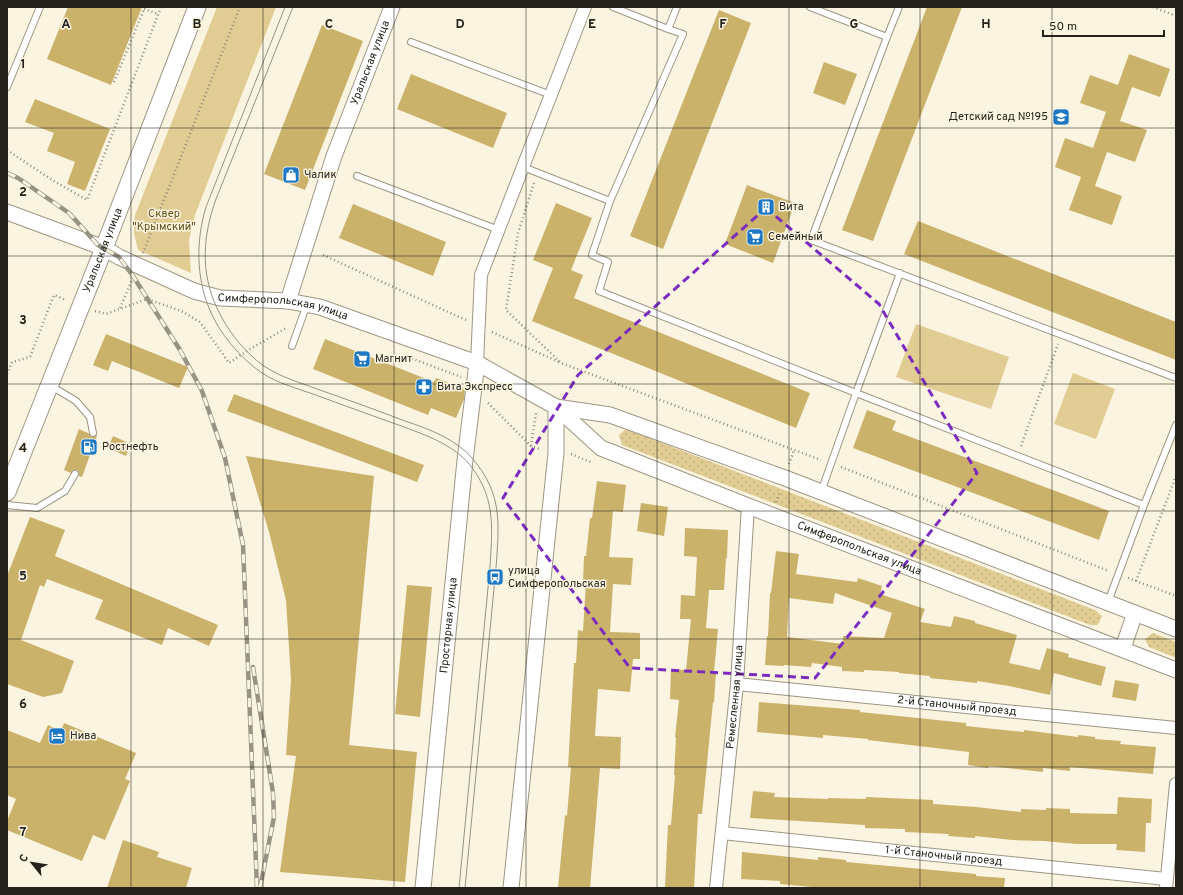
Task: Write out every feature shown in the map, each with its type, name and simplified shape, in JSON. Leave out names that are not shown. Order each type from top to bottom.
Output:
[{"type":"main road","name":"Уральская улица","points":[[101,246],[189,7]]},
{"type":"main road","name":"Уральская улица","points":[[7,475],[78,305],[197,7]]},
{"type":"main road","name":"Уральская улица","points":[[7,492],[50,385],[78,305]]},
{"type":"street","name":"Уральская улица","points":[[288,301],[334,156],[392,7]]},
{"type":"street","points":[[477,363],[482,275],[585,7]]},
{"type":"street","name":"Симферопольская улица","points":[[7,212],[101,246],[119,257],[194,291],[220,298],[288,301],[320,307],[477,363],[556,407],[601,448],[748,506],[1123,648],[1176,670]]},
{"type":"street","name":"Просторная улица","points":[[423,888],[477,363]]},
{"type":"street","name":"Симферопольская улица","points":[[556,407],[610,415],[821,492],[1176,629]]},
{"type":"street","points":[[511,888],[556,453],[556,407]]},
{"type":"street","name":"Ремесленная улица","points":[[716,888],[737,684],[748,506]]},
{"type":"street","points":[[1123,648],[1135,613]]},
{"type":"street","name":"2-й Станочный проезд","points":[[737,684],[1176,728]]},
{"type":"street","points":[[1166,883],[1176,784]]},
{"type":"street","name":"1-й Станочный проезд","points":[[722,833],[1166,883]]},
{"type":"lane","points":[[7,87],[40,7]]},
{"type":"lane","points":[[612,7],[683,34],[610,201],[592,255],[608,262],[599,290],[856,393],[1144,505]]},
{"type":"lane","points":[[668,29],[677,7]]},
{"type":"lane","points":[[810,7],[887,37]]},
{"type":"lane","points":[[899,7],[811,240],[1176,378]]},
{"type":"lane","points":[[411,42],[551,95]]},
{"type":"lane","points":[[523,167],[610,201]]},
{"type":"lane","points":[[357,176],[499,230]]},
{"type":"lane","points":[[821,492],[830,463],[900,273]]},
{"type":"lane","points":[[292,346],[307,304]]},
{"type":"lane","points":[[50,385],[76,401],[85,411],[90,417],[93,433]]},
{"type":"lane","points":[[1107,603],[1176,425]]},
{"type":"lane","points":[[7,505],[37,508],[65,491],[76,474]]},
{"type":"path","points":[[7,150],[52,180],[87,200],[161,7]]},
{"type":"path","points":[[120,309],[240,7]]},
{"type":"path","points":[[1153,7],[1176,16]]},
{"type":"path","points":[[114,82],[145,8],[158,14]]},
{"type":"path","points":[[538,172],[518,233],[506,310],[561,363]]},
{"type":"path","points":[[323,255],[561,363],[830,463],[1176,596]]},
{"type":"path","points":[[7,374],[12,362],[30,357],[54,295],[106,314],[147,299],[181,311],[200,322],[229,363],[292,324]]},
{"type":"path","points":[[1018,456],[1062,334]]},
{"type":"path","points":[[488,402],[531,446],[543,450]]},
{"type":"path","points":[[531,446],[537,410]]},
{"type":"path","points":[[1136,581],[1176,476]]},
{"type":"highlighted area","points":[[766,208],[879,304],[977,473],[815,678],[630,668],[503,498],[578,375]]},
{"type":"green space","name":"Сквер \"Крымский\"","points":[[217,7],[276,7],[195,215],[189,240],[191,273],[138,250],[134,233],[135,215]]},
{"type":"green space","points":[[916,324],[1009,357],[991,409],[896,377]]},
{"type":"green space","points":[[1073,373],[1115,389],[1096,439],[1054,424]]},
{"type":"green space","points":[[626,429],[1095,610],[1102,616],[1098,625],[1090,625],[622,445],[619,435]]},
{"type":"green space","points":[[1153,633],[1176,642],[1176,658],[1149,647],[1145,639]]},
{"type":"building","points":[[68,7],[142,7],[111,85],[47,59]]},
{"type":"building","points":[[927,7],[962,7],[873,241],[842,230]]},
{"type":"building","points":[[719,10],[751,23],[663,249],[630,236]]},
{"type":"building","points":[[322,25],[363,41],[305,190],[264,174]]},
{"type":"building","points":[[1129,54],[1170,69],[1160,97],[1132,87],[1120,121],[1147,130],[1135,162],[1107,152],[1095,186],[1122,196],[1112,225],[1069,210],[1081,177],[1055,167],[1065,138],[1093,148],[1106,112],[1080,103],[1090,75],[1118,85]]},
{"type":"building","points":[[824,62],[857,74],[845,105],[813,93]]},
{"type":"building","points":[[411,74],[507,113],[493,148],[397,109]]},
{"type":"building","points":[[35,99],[110,129],[85,191],[67,184],[75,162],[47,151],[54,133],[25,122]]},
{"type":"building","points":[[747,185],[795,203],[773,263],[725,244]]},
{"type":"building","points":[[556,203],[592,218],[571,270],[583,275],[574,298],[810,393],[796,428],[532,321],[553,268],[533,260]]},
{"type":"building","points":[[353,204],[446,242],[433,276],[339,238]]},
{"type":"building","points":[[918,221],[1176,322],[1176,360],[904,254]]},
{"type":"building","points":[[106,334],[188,367],[179,388],[112,361],[108,371],[93,365]]},
{"type":"building","points":[[325,339],[434,382],[436,378],[465,389],[464,399],[456,418],[431,408],[428,415],[313,369]]},
{"type":"building","points":[[234,394],[424,465],[417,482],[227,411]]},
{"type":"building","points":[[867,410],[896,421],[892,430],[1109,511],[1099,540],[853,448]]},
{"type":"building","points":[[79,429],[88,433],[91,437],[97,436],[82,477],[79,476],[79,472],[77,470],[73,470],[71,473],[64,470]]},
{"type":"building","points":[[113,436],[131,444],[126,456],[108,448]]},
{"type":"building","points":[[246,456],[374,476],[349,745],[417,752],[405,882],[280,872],[296,756],[286,755],[291,680],[286,600],[269,532]]},
{"type":"building","points":[[597,481],[626,485],[623,512],[613,511],[609,557],[633,558],[631,585],[613,584],[610,632],[640,633],[640,659],[633,659],[630,692],[598,689],[595,736],[621,737],[620,769],[600,768],[590,888],[558,888],[565,815],[567,816],[571,767],[568,767],[574,663],[576,663],[578,630],[583,631],[586,583],[583,583],[584,556],[586,556],[590,518],[592,518]]},
{"type":"building","points":[[641,503],[668,507],[664,536],[637,531]]},
{"type":"building","points":[[30,517],[65,530],[55,556],[218,625],[209,646],[168,628],[162,645],[95,619],[103,600],[47,579],[44,587],[40,585],[21,640],[74,661],[62,693],[43,697],[7,684],[7,576]]},
{"type":"building","points":[[685,528],[728,530],[727,558],[724,590],[709,590],[706,628],[718,629],[714,672],[716,672],[702,814],[698,814],[694,888],[665,888],[668,825],[671,825],[675,775],[675,737],[679,700],[670,699],[671,669],[686,670],[691,619],[680,619],[681,595],[695,596],[697,557],[684,556]]},
{"type":"building","points":[[776,551],[799,554],[796,574],[857,582],[858,578],[882,586],[880,594],[925,609],[920,622],[951,627],[954,616],[975,621],[975,623],[1017,635],[1009,663],[1040,670],[1047,648],[1069,654],[1068,657],[1106,667],[1101,686],[1054,673],[1050,695],[977,681],[977,683],[930,678],[930,676],[899,672],[864,670],[864,672],[842,671],[842,667],[812,663],[811,667],[765,665]],"holes":[[[835,593],[892,613],[884,638],[843,636],[843,644],[787,637],[789,598],[833,604]]]},
{"type":"building","points":[[407,585],[432,587],[420,717],[395,714]]},
{"type":"building","points":[[1115,680],[1139,684],[1136,701],[1112,697]]},
{"type":"building","points":[[759,702],[860,710],[860,712],[966,723],[966,726],[1024,732],[1024,730],[1078,737],[1078,735],[1095,737],[1095,739],[1121,741],[1120,744],[1156,747],[1153,774],[1070,767],[1070,771],[1043,768],[1043,772],[989,766],[988,768],[968,765],[969,752],[868,739],[823,735],[823,738],[757,732]]},
{"type":"building","points":[[64,723],[136,753],[125,779],[130,781],[105,840],[93,835],[82,861],[7,830],[7,821],[16,799],[7,795],[7,730],[40,743],[48,725],[61,731]]},
{"type":"building","points":[[753,791],[775,793],[774,797],[866,799],[866,797],[933,800],[933,804],[1021,812],[1021,809],[1046,810],[1046,808],[1070,809],[1070,813],[1117,814],[1118,797],[1152,799],[1151,823],[1146,823],[1145,852],[1116,850],[1117,844],[1077,844],[975,836],[975,838],[948,836],[949,834],[905,832],[905,829],[865,828],[865,825],[750,818]]},
{"type":"building","points":[[123,840],[159,852],[157,857],[192,868],[186,888],[107,888]]},
{"type":"building","points":[[742,852],[818,860],[818,857],[846,860],[846,862],[976,874],[976,876],[1005,878],[1004,888],[822,888],[780,884],[780,881],[741,879]]},
{"type":"tram line","points":[[285,7],[206,207],[200,232],[199,245],[202,283],[209,308],[218,327],[238,352],[262,373],[274,380],[423,434],[442,443],[459,454],[466,461],[473,469],[486,493],[492,528],[490,567],[459,888]]},
{"type":"tram line","points":[[293,7],[216,199],[208,226],[206,240],[205,254],[208,281],[217,308],[231,332],[243,347],[264,366],[290,379],[423,428],[450,440],[473,459],[483,472],[490,485],[497,510],[498,537],[465,888]]},
{"type":"railway","points":[[7,173],[18,178],[69,213],[98,245],[119,257],[133,276],[180,350],[202,391],[225,458],[243,545],[257,888]]},
{"type":"railway","points":[[253,667],[273,793],[274,817],[260,888]]},
{"type":"place","name":"Детский сад №195","points":[[1061,117]]},
{"type":"place","name":"Чалик","points":[[291,175]]},
{"type":"place","name":"Вита","points":[[766,207]]},
{"type":"place","name":"Семейный","points":[[755,237]]},
{"type":"place","name":"Магнит","points":[[362,359]]},
{"type":"place","name":"Вита Экспресс","points":[[424,387]]},
{"type":"place","name":"Ростнефть","points":[[89,447]]},
{"type":"place","name":"улица Симферопольская","points":[[495,577]]},
{"type":"place","name":"Нива","points":[[57,736]]}]
